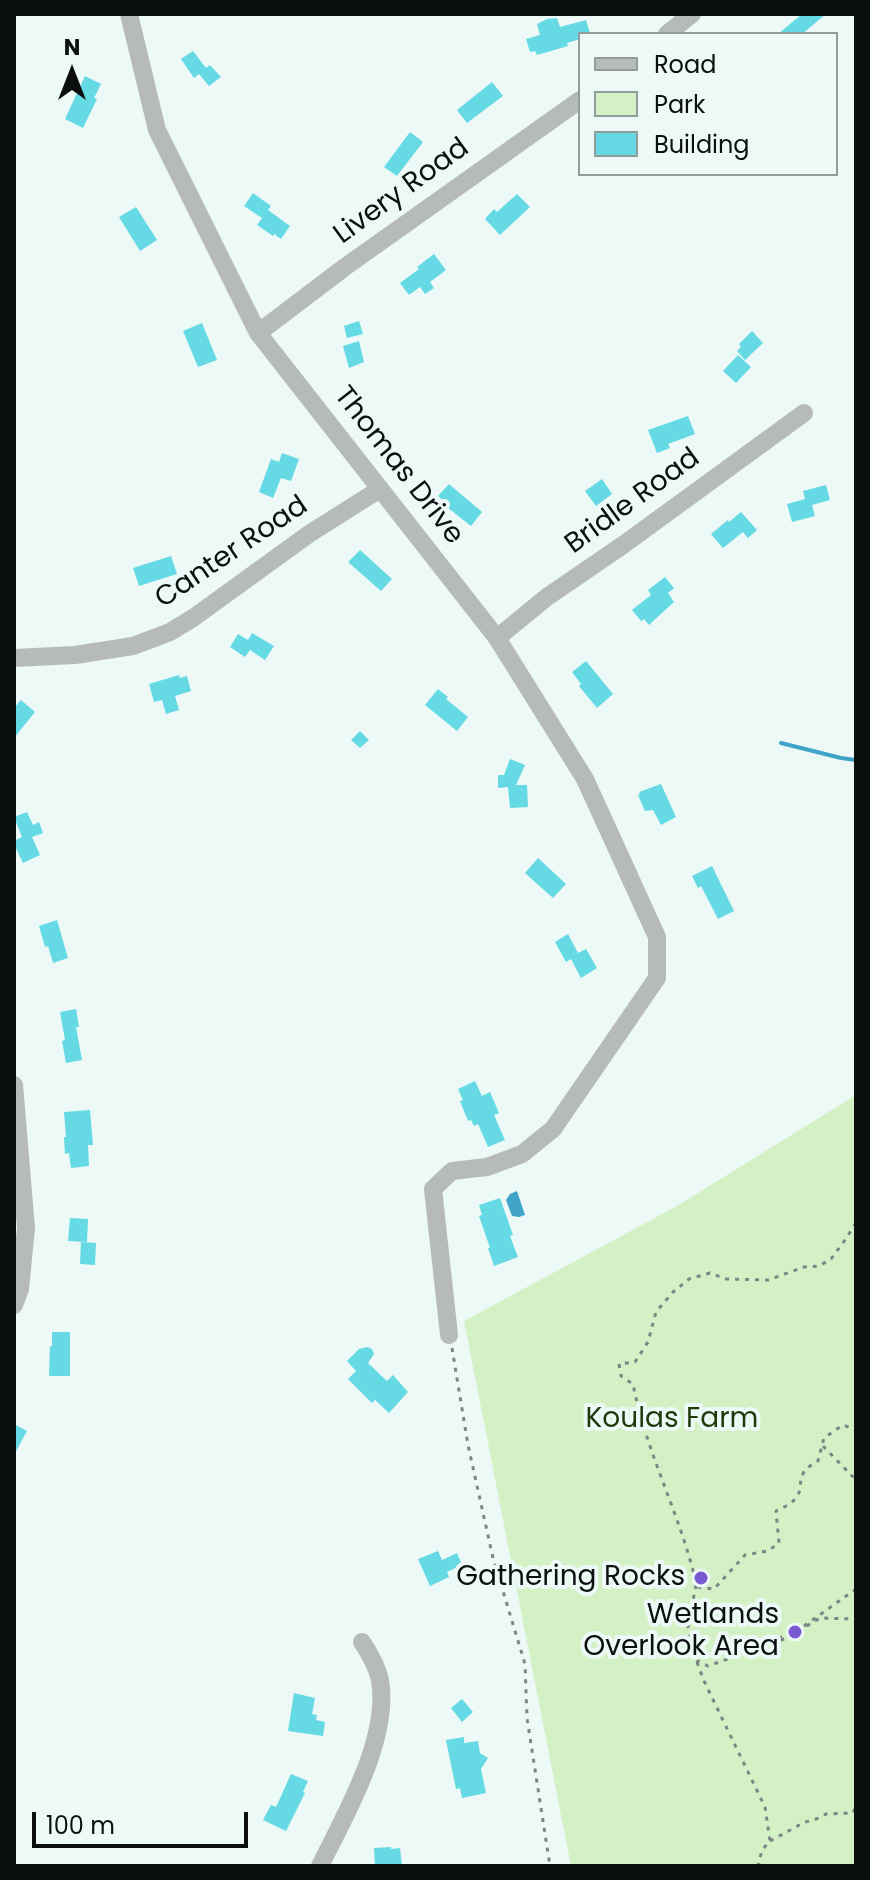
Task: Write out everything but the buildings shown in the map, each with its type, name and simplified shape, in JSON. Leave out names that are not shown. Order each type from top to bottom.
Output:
[{"type":"street","name":"Thomas Drive","points":[[129,14],[157,130],[258,333],[497,638],[585,779],[657,937],[657,978],[553,1129],[522,1154],[487,1167],[452,1171],[433,1189],[449,1335]]},
{"type":"street","points":[[670,32],[692,14]]},
{"type":"street","name":"Livery Road","points":[[258,333],[345,267],[578,101]]},
{"type":"street","name":"Bridle Road","points":[[497,638],[547,597],[804,413]]},
{"type":"street","name":"Canter Road","points":[[14,658],[75,655],[133,646],[170,632],[309,534],[380,489]]},
{"type":"street","points":[[14,1085],[26,1228],[20,1289],[14,1305]]},
{"type":"street","points":[[320,1866],[360,1783],[377,1733],[380,1683],[376,1666],[362,1642]]},
{"type":"path","points":[[856,1222],[831,1259],[819,1266],[804,1267],[768,1280],[726,1279],[710,1273],[689,1279],[656,1312],[648,1342],[635,1362],[619,1364],[621,1376],[633,1384],[638,1411],[686,1544],[697,1587],[689,1629],[697,1660],[708,1666],[787,1638],[820,1618],[856,1619]]},
{"type":"path","points":[[770,1841],[765,1807],[704,1681],[697,1660],[688,1627],[696,1587],[691,1564],[637,1408],[632,1385],[621,1376],[619,1364],[635,1362],[648,1342],[656,1311],[689,1278],[710,1272],[726,1278],[768,1279],[819,1265],[832,1256],[856,1222]]},
{"type":"path","points":[[449,1335],[468,1445],[493,1558],[525,1664],[527,1718],[550,1866]]},
{"type":"path","points":[[697,1587],[714,1589],[745,1555],[768,1551],[779,1543],[776,1511],[794,1500],[799,1493],[801,1475],[818,1461],[824,1438],[843,1425],[856,1430]]},
{"type":"path","points":[[823,1446],[856,1480]]},
{"type":"path","points":[[697,1660],[707,1664],[795,1632],[856,1589]]},
{"type":"path","points":[[758,1866],[762,1850],[770,1841],[826,1814],[853,1813],[856,1806]]},
{"type":"green space","name":"Koulas Farm","points":[[856,1095],[856,1866],[571,1866],[464,1321],[677,1206]]},
{"type":"water","points":[[517,1191],[525,1215],[519,1217],[512,1216],[506,1200]]},
{"type":"waterway","points":[[781,743],[856,760]]},
{"type":"place","name":"Gathering Rocks","points":[[701,1578]]},
{"type":"place","name":"Wetlands Overlook Area","points":[[795,1632]]}]
